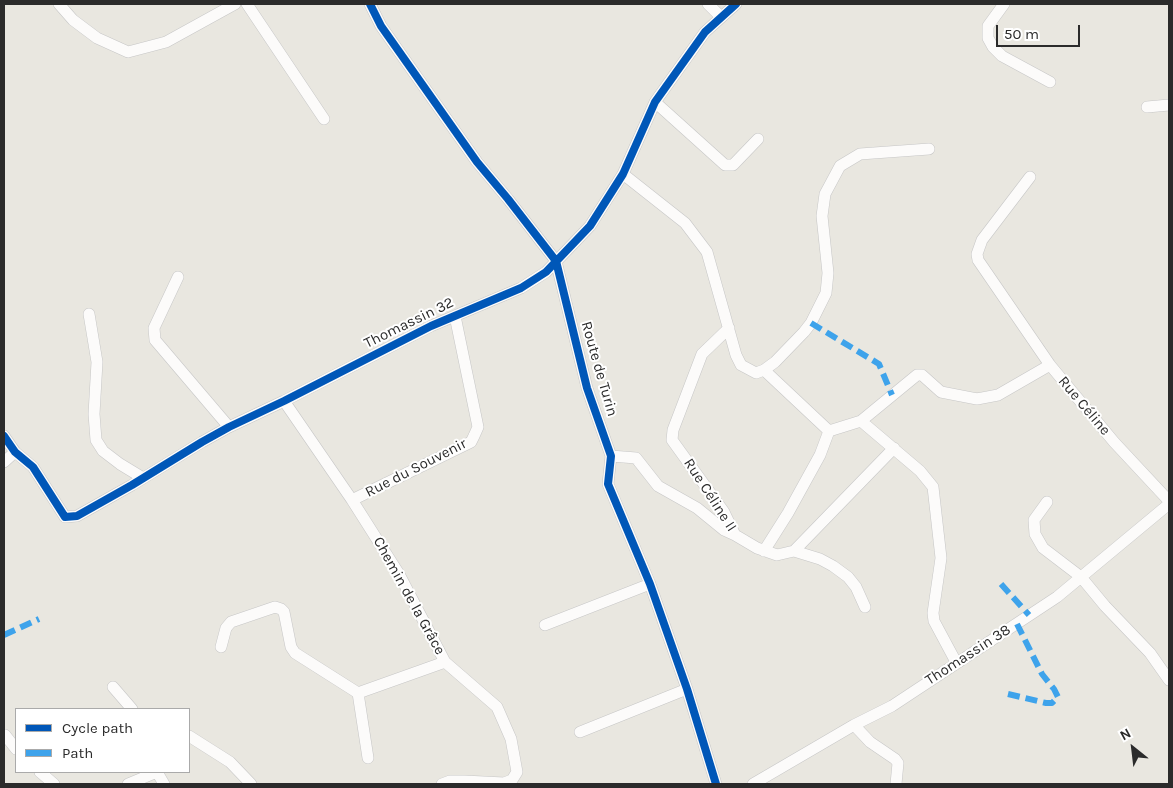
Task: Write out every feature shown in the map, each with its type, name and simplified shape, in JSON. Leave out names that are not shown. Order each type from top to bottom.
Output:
[{"type":"street","points":[[59,4],[73,20],[97,38],[128,52],[166,42],[235,4]]},
{"type":"street","points":[[247,4],[324,119]]},
{"type":"street","name":"Route de Turin","points":[[370,4],[381,26],[465,146],[556,261],[587,388],[611,456],[608,484],[650,584],[687,689],[716,784]]},
{"type":"street","points":[[708,4],[721,17]]},
{"type":"street","name":"Thomassin 32","points":[[15,452],[33,467],[65,516],[77,516],[132,486],[229,427],[423,330],[521,288],[546,272],[590,226],[623,174],[655,102],[704,32],[736,4]]},
{"type":"street","points":[[1004,4],[988,26],[988,38],[993,47],[1002,56],[1050,82]]},
{"type":"street","points":[[655,102],[724,165],[733,165],[758,139]]},
{"type":"street","points":[[1147,106],[1169,105]]},
{"type":"street","points":[[623,174],[685,223],[707,252],[741,365],[756,373],[764,370],[780,357],[811,323],[826,293],[828,273],[822,216],[826,194],[840,166],[860,154],[929,149]]},
{"type":"street","points":[[1030,177],[982,240],[977,254],[982,268],[1050,366]]},
{"type":"street","points":[[178,277],[154,328],[155,340],[229,427]]},
{"type":"street","points":[[89,314],[97,362],[94,414],[96,440],[120,464],[143,478]]},
{"type":"street","name":"Rue du Souvenir","points":[[352,500],[471,442],[478,427],[455,316]]},
{"type":"street","name":"Rue Céline II","points":[[729,328],[702,354],[673,430],[672,440],[724,512],[735,535],[757,548],[777,555],[794,551]]},
{"type":"street","name":"Rue Céline","points":[[829,431],[861,421],[917,375],[922,375],[941,392],[977,399],[998,395],[1050,366],[1114,442],[1169,502]]},
{"type":"street","points":[[764,370],[829,431],[820,455],[788,513],[764,551]]},
{"type":"street","name":"Chemin de la Grâce","points":[[284,401],[352,500],[399,574],[446,662],[497,707],[511,739],[517,772],[512,780],[504,783],[450,781],[442,784]]},
{"type":"street","points":[[861,421],[920,471],[933,487],[941,558],[933,613],[934,621],[956,662]]},
{"type":"street","points":[[4,436],[15,452],[4,462]]},
{"type":"street","points":[[865,607],[856,587],[848,577],[820,559],[794,551],[894,448]]},
{"type":"street","points":[[611,456],[636,458],[658,486],[697,508],[724,530],[735,535]]},
{"type":"street","points":[[1046,502],[1034,520],[1035,534],[1043,548],[1081,577],[1105,606],[1150,653],[1169,680]]},
{"type":"street","name":"Thomassin 38","points":[[752,784],[854,725],[892,706],[1057,597],[1169,502]]},
{"type":"street","points":[[544,625],[650,584]]},
{"type":"street","points":[[221,647],[226,628],[231,622],[275,607],[281,609],[284,612],[291,647],[295,653],[358,693],[368,758]]},
{"type":"street","points":[[358,693],[446,662]]},
{"type":"street","points":[[113,687],[131,708]]},
{"type":"street","points":[[580,732],[687,689]]},
{"type":"street","points":[[854,725],[870,742],[898,763],[896,784]]},
{"type":"street","points":[[5,735],[15,748]]},
{"type":"street","points":[[190,737],[230,762],[252,784]]},
{"type":"street","points":[[41,773],[54,784]]},
{"type":"street","points":[[128,784],[155,773]]},
{"type":"street","points":[[158,773],[164,784]]},
{"type":"marked path","points":[[811,323],[879,364],[892,395]]},
{"type":"marked path","points":[[1001,584],[1029,615]]},
{"type":"marked path","points":[[4,635],[39,619]]},
{"type":"marked path","points":[[1008,694],[1046,703],[1052,703],[1058,697],[1042,674],[1017,624]]},
{"type":"cycle path","points":[[370,4],[381,26],[477,162],[556,261],[587,388],[611,456],[608,484],[650,584],[687,689],[716,784]]},
{"type":"cycle path","points":[[4,436],[15,452],[33,467],[65,517],[77,516],[229,427],[431,326],[521,288],[546,272],[590,226],[623,174],[655,102],[705,32],[736,4]]}]
